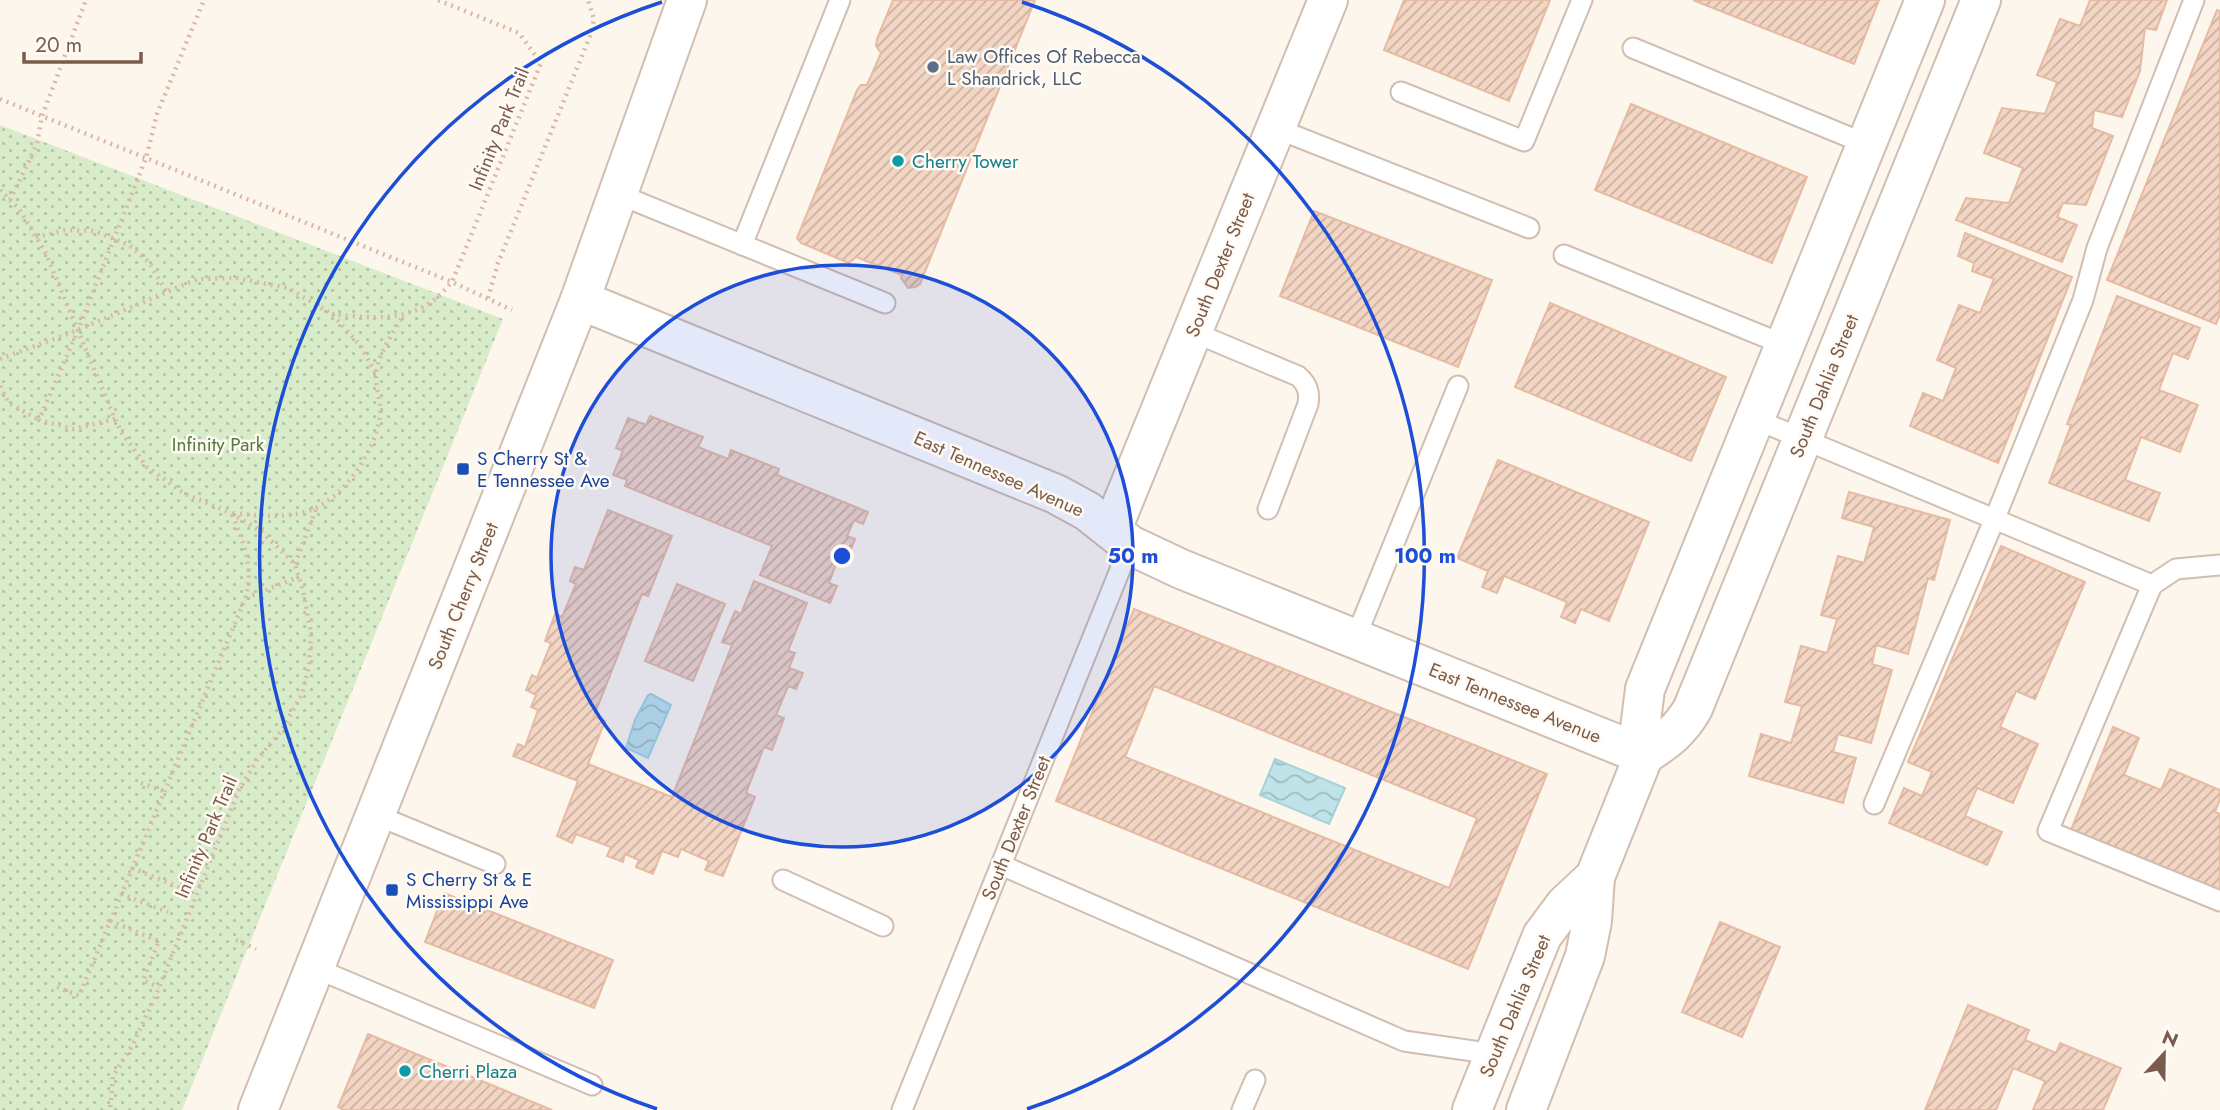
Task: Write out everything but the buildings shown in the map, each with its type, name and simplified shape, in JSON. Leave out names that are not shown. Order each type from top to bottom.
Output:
[{"type":"street","name":"South Cherry Street","points":[[258,1110],[580,300],[687,0]]},
{"type":"street","name":"South Dexter Street","points":[[1121,537],[1193,332],[1328,0]]},
{"type":"street","name":"South Dahlia Street","points":[[1526,1110],[1585,956],[1592,921],[1595,877],[1644,755],[1640,729],[1646,689],[1925,0]]},
{"type":"street","name":"South Dahlia Street","points":[[1644,755],[1676,733],[1690,715],[1981,0]]},
{"type":"street","name":"East Tennessee Avenue","points":[[580,300],[1056,494],[1087,511],[1121,537],[1217,584],[1644,755]]},
{"type":"street","name":"South Dahlia Street","points":[[1472,1110],[1542,936],[1565,905],[1595,877]]},
{"type":"lane","points":[[742,245],[840,0]]},
{"type":"lane","points":[[1401,92],[1524,141],[1583,0]]},
{"type":"lane","points":[[1874,804],[1995,518],[2083,300],[2097,248],[2194,0]]},
{"type":"lane","points":[[1633,48],[1866,144]]},
{"type":"lane","points":[[1275,128],[1528,228]]},
{"type":"lane","points":[[618,194],[885,303]]},
{"type":"lane","points":[[1564,255],[1785,345]]},
{"type":"lane","points":[[1193,332],[1297,376],[1304,382],[1309,393],[1308,404],[1268,509]]},
{"type":"lane","points":[[1356,639],[1458,386]]},
{"type":"lane","points":[[1755,419],[2152,585]]},
{"type":"lane","name":"South Dexter Street","points":[[902,1110],[1001,865],[1121,537]]},
{"type":"lane","points":[[2220,565],[2176,569],[2152,585],[2048,831],[2220,901]]},
{"type":"lane","points":[[376,815],[495,864]]},
{"type":"lane","points":[[1001,865],[1404,1041],[1494,1054]]},
{"type":"lane","points":[[783,880],[883,926]]},
{"type":"lane","points":[[315,968],[592,1085]]},
{"type":"lane","points":[[1242,1110],[1255,1080]]},
{"type":"path","points":[[10,200],[37,144],[42,116],[86,0]]},
{"type":"path","points":[[39,420],[146,158],[157,114],[204,0]]},
{"type":"path","name":"Infinity Park Trail","points":[[332,314],[355,317],[404,315],[431,302],[452,282],[541,63],[519,33],[438,0]]},
{"type":"path","points":[[488,298],[498,264],[590,36],[594,19],[588,0]]},
{"type":"path","points":[[0,99],[452,282],[512,310]]},
{"type":"path","name":"Infinity Park Trail","points":[[0,190],[19,209],[45,252],[122,433],[147,467],[186,494],[231,513],[262,532],[295,564],[311,633],[309,666],[302,694],[282,730],[257,760],[239,790],[159,987],[133,1044],[113,1076],[110,1110]]},
{"type":"path","points":[[36,237],[65,230],[95,231],[129,245],[149,262],[166,291]]},
{"type":"path","name":"Infinity Park Trail","points":[[0,359],[78,330],[197,279],[236,278],[288,288],[332,314],[360,345],[376,374],[380,416],[367,457],[341,489],[317,507],[274,517],[231,513]]},
{"type":"path","name":"Infinity Park Trail","points":[[376,374],[390,339],[404,315]]},
{"type":"path","points":[[0,386],[9,403],[39,420],[73,429],[115,419]]},
{"type":"path","points":[[295,564],[317,507]]},
{"type":"path","points":[[57,988],[79,996],[245,599],[249,587],[248,559],[231,513]]},
{"type":"path","points":[[245,599],[299,577]]},
{"type":"path","points":[[141,783],[164,791]]},
{"type":"path","points":[[132,868],[181,888],[196,848],[212,855]]},
{"type":"path","points":[[121,894],[168,912]]},
{"type":"path","points":[[110,921],[159,941],[143,980],[159,987]]},
{"type":"path","points":[[236,940],[256,949]]},
{"type":"green space","name":"Infinity Park","points":[[0,125],[503,319],[182,1110],[0,1110]]},
{"type":"water","points":[[651,694],[671,705],[648,758],[626,748],[635,720]]},
{"type":"water","points":[[1275,759],[1345,788],[1329,824],[1260,795]]},
{"type":"place","name":"Law Offices Of Rebecca L Shandrick, LLC","points":[[933,67]]},
{"type":"place","name":"Cherry Tower","points":[[898,161]]},
{"type":"place","name":"S Cherry St & E Tennessee Ave","points":[[463,469]]},
{"type":"place","name":"S Cherry St & E Mississippi Ave","points":[[392,890]]},
{"type":"place","name":"Cherri Plaza","points":[[405,1071]]}]
